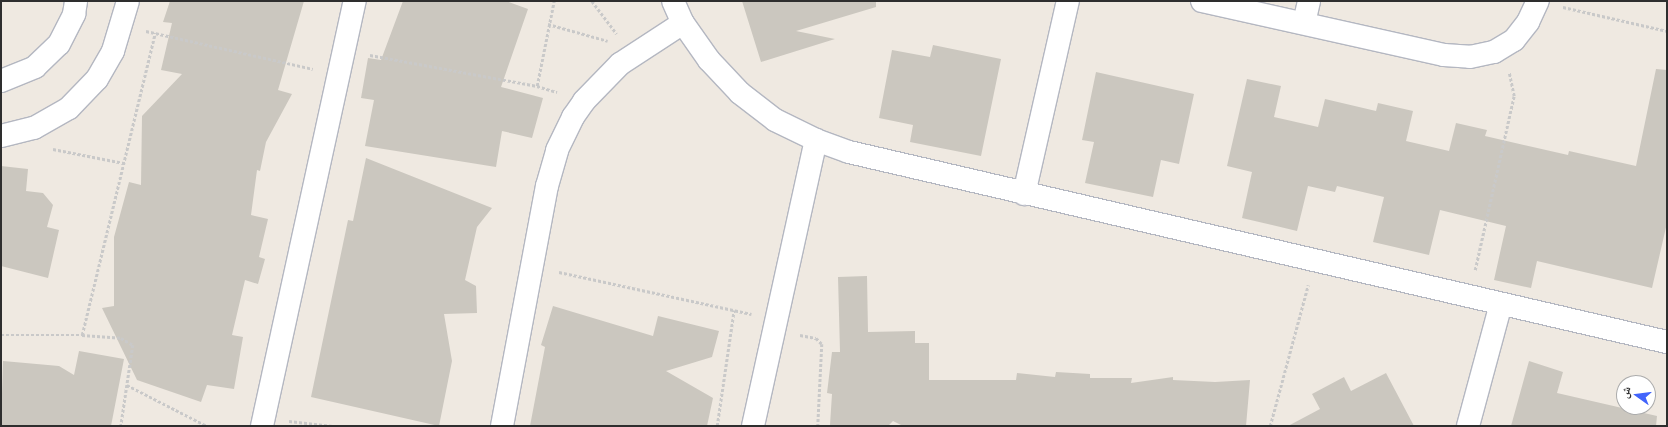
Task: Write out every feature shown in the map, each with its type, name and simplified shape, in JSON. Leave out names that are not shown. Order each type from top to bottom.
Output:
[{"type":"street","points":[[1,81],[35,67],[59,44],[74,14],[76,1]]},
{"type":"street","points":[[1,136],[34,128],[69,108],[97,79],[113,51],[128,1]]},
{"type":"street","points":[[264,422],[355,1]]},
{"type":"street","points":[[673,1],[683,23],[709,60],[740,93],[776,120],[816,140],[849,152],[1024,194],[1667,342]]},
{"type":"street","points":[[1024,194],[1068,1]]},
{"type":"street","points":[[1202,1],[1444,55],[1470,58],[1494,52],[1514,40],[1528,22],[1538,1]]},
{"type":"street","points":[[1304,23],[1309,1]]},
{"type":"street","points":[[502,426],[557,150],[584,101],[634,48],[683,23]]},
{"type":"street","points":[[754,426],[816,140]]},
{"type":"street","points":[[1468,426],[1501,304]]},
{"type":"path","points":[[538,86],[548,24],[554,1]]},
{"type":"path","points":[[592,1],[634,48]]},
{"type":"path","points":[[1538,1],[1667,31]]},
{"type":"path","points":[[548,24],[634,48]]},
{"type":"path","points":[[122,25],[338,74]]},
{"type":"path","points":[[82,335],[155,33]]},
{"type":"path","points":[[344,50],[538,86],[584,101]]},
{"type":"path","points":[[1470,296],[1514,96],[1508,72],[1494,52]]},
{"type":"path","points":[[47,148],[124,163]]},
{"type":"path","points":[[1270,426],[1314,260]]},
{"type":"path","points":[[533,266],[734,310],[775,326],[820,340],[818,426]]},
{"type":"path","points":[[717,426],[734,310]]},
{"type":"path","points":[[1,335],[82,335],[121,338],[133,345],[121,426]]},
{"type":"path","points":[[127,385],[207,426]]},
{"type":"path","points":[[264,422],[332,426]]},
{"type":"building","points":[[170,1],[304,1],[278,90],[292,94],[266,142],[260,171],[257,170],[251,215],[268,219],[259,257],[265,259],[258,284],[245,280],[232,335],[243,337],[234,389],[207,385],[201,402],[137,380],[102,308],[114,306],[114,237],[129,182],[141,185],[142,116],[182,74],[161,70],[172,23],[163,22]]},
{"type":"building","points":[[403,1],[506,1],[528,9],[501,87],[543,98],[532,138],[502,131],[496,167],[365,146],[374,100],[361,98],[368,58],[381,60]]},
{"type":"building","points":[[742,1],[876,1],[876,7],[796,31],[835,39],[761,62]]},
{"type":"building","points":[[933,45],[1001,59],[981,156],[910,142],[913,125],[879,118],[892,50],[930,57]]},
{"type":"building","points":[[1656,69],[1667,70],[1667,223],[1652,288],[1537,261],[1531,288],[1494,280],[1506,226],[1440,210],[1429,255],[1373,242],[1384,197],[1337,186],[1335,192],[1308,186],[1297,231],[1242,218],[1252,172],[1227,166],[1247,79],[1281,86],[1274,117],[1318,127],[1325,99],[1376,111],[1378,103],[1413,111],[1406,141],[1449,151],[1456,123],[1487,130],[1485,136],[1568,155],[1569,151],[1636,166]]},
{"type":"building","points":[[1096,72],[1194,94],[1179,164],[1161,160],[1153,197],[1085,183],[1094,142],[1082,140]]},
{"type":"building","points":[[366,158],[492,208],[477,227],[465,280],[476,286],[477,313],[444,314],[452,361],[439,426],[311,397],[348,220],[353,221]]},
{"type":"building","points":[[1,166],[28,169],[26,191],[43,193],[53,205],[47,227],[59,230],[48,278],[1,266]]},
{"type":"building","points":[[867,276],[868,332],[915,331],[915,343],[929,343],[929,380],[1016,380],[1017,373],[1055,377],[1056,372],[1090,374],[1090,378],[1132,378],[1131,383],[1173,377],[1173,380],[1215,382],[1250,380],[1246,426],[903,426],[893,421],[888,426],[830,425],[832,394],[827,393],[832,352],[840,352],[838,277]]},
{"type":"building","points":[[553,306],[653,336],[658,316],[719,331],[712,357],[666,371],[713,398],[707,426],[530,426],[545,347],[541,345]]},
{"type":"building","points":[[79,351],[124,359],[111,426],[1,426],[3,361],[59,366],[74,375]]},
{"type":"building","points":[[1529,361],[1563,372],[1557,393],[1616,407],[1616,415],[1657,416],[1656,426],[1511,426]]},
{"type":"building","points":[[1386,373],[1414,426],[1288,426],[1320,409],[1312,394],[1344,377],[1351,391]]}]
